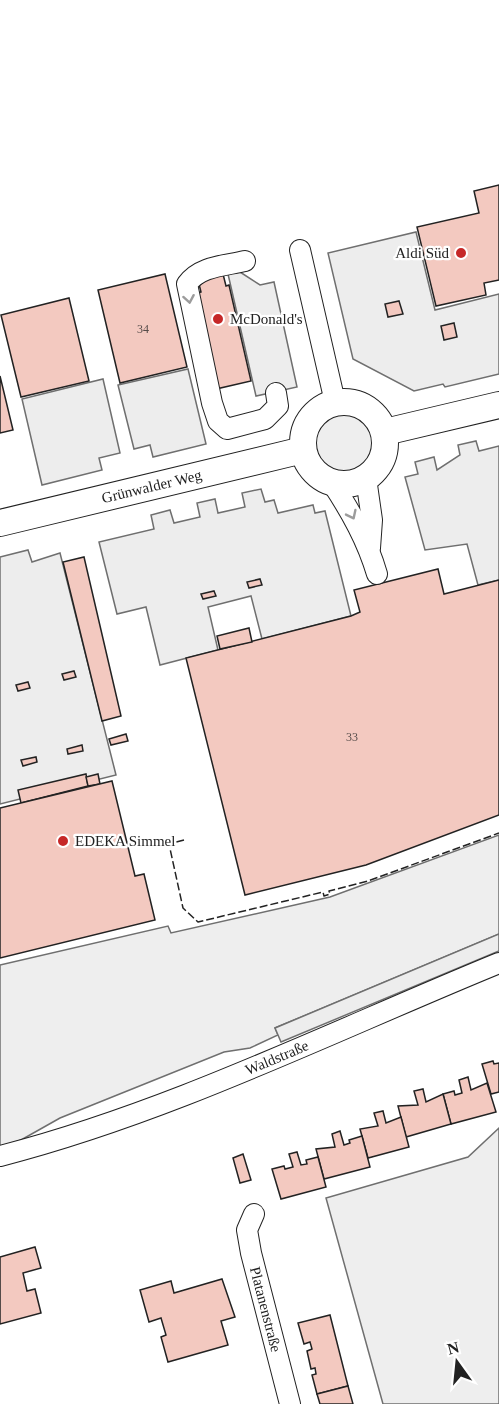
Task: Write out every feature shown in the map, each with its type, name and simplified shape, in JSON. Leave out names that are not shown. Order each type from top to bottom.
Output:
[{"type":"main road","points":[[345,401],[364,406],[373,412],[385,432],[383,458],[366,478],[356,483],[332,483],[313,471],[303,450],[303,437],[310,420],[323,407],[335,402],[345,401]]},
{"type":"main road","points":[[385,432],[499,405]]},
{"type":"main road","name":"Grünwalder Weg","points":[[0,523],[303,450]]},
{"type":"street","points":[[300,250],[335,402]]},
{"type":"street","points":[[245,261],[194,274],[187,284],[212,403],[218,421],[227,429],[265,419],[278,406],[276,393]]},
{"type":"street","points":[[366,478],[372,520],[370,548]]},
{"type":"street","points":[[332,483],[353,515],[370,548],[376,574]]},
{"type":"street","name":"Waldstraße","points":[[0,1156],[52,1142],[286,1053],[499,963]]},
{"type":"street","name":"Waldstraße","points":[[0,1171],[52,1142]]},
{"type":"street","name":"Platanenstraße","points":[[254,1214],[248,1230],[251,1253],[290,1404]]},
{"type":"shaded area","points":[[416,232],[435,310],[499,294],[499,374],[445,387],[443,384],[414,391],[353,359],[328,253]]},
{"type":"shaded area","points":[[240,272],[260,285],[274,282],[297,387],[256,396],[228,274]]},
{"type":"shaded area","points":[[188,369],[206,444],[153,457],[150,445],[134,449],[118,385]]},
{"type":"shaded area","points":[[103,379],[120,453],[99,458],[102,470],[42,485],[22,399]]},
{"type":"shaded area","points":[[345,408],[358,411],[369,418],[376,429],[379,442],[376,455],[369,466],[358,473],[345,476],[332,473],[321,466],[314,455],[311,442],[314,429],[321,418],[332,411]]},
{"type":"shaded area","points":[[476,441],[479,451],[499,446],[499,580],[478,585],[467,544],[425,550],[405,477],[418,474],[415,462],[434,457],[437,470],[460,455],[458,445]]},
{"type":"shaded area","points":[[261,489],[265,502],[274,500],[278,513],[313,505],[315,513],[325,511],[351,616],[262,639],[251,596],[208,607],[218,650],[160,665],[146,607],[117,614],[99,542],[154,529],[151,515],[170,510],[174,523],[200,517],[197,503],[215,499],[218,513],[245,507],[242,493]]},
{"type":"shaded area","points":[[28,550],[32,562],[60,553],[116,775],[0,804],[0,557]]},
{"type":"shaded area","points":[[499,835],[499,934],[275,1028],[278,1035],[250,1048],[224,1052],[60,1118],[21,1140],[0,1148],[0,965],[168,926],[171,933],[330,897]]},
{"type":"shaded area","points":[[499,934],[499,951],[281,1042],[275,1028]]},
{"type":"shaded area","points":[[499,1128],[499,1404],[383,1404],[326,1198],[468,1157]]},
{"type":"building","name":"Aldi Süd","points":[[499,185],[499,280],[484,283],[486,295],[436,306],[417,227],[479,213],[474,191]]},
{"type":"building","points":[[165,274],[187,367],[120,383],[98,290]]},
{"type":"building","name":"McDonald's","points":[[223,274],[226,286],[229,285],[251,381],[216,389],[194,294],[201,292],[198,280]]},
{"type":"building","points":[[69,298],[89,381],[21,397],[1,315]]},
{"type":"building","points":[[399,301],[403,314],[388,317],[385,304]]},
{"type":"building","points":[[454,323],[457,337],[444,340],[441,326]]},
{"type":"building","points":[[0,376],[13,430],[0,433]]},
{"type":"building","points":[[84,557],[121,716],[102,721],[63,562]]},
{"type":"building","points":[[438,569],[444,594],[499,580],[499,815],[366,865],[245,895],[186,658],[351,616],[360,612],[354,590]]},
{"type":"building","points":[[260,579],[262,585],[249,588],[247,582]]},
{"type":"building","points":[[214,591],[216,596],[203,599],[201,594]]},
{"type":"building","points":[[249,628],[252,642],[220,649],[217,636]]},
{"type":"building","points":[[74,671],[76,677],[64,680],[62,674]]},
{"type":"building","points":[[28,682],[30,688],[18,691],[16,685]]},
{"type":"building","points":[[126,734],[128,741],[111,745],[109,739]]},
{"type":"building","points":[[82,745],[83,751],[68,754],[67,749]]},
{"type":"building","points":[[36,757],[37,762],[23,766],[21,760]]},
{"type":"building","points":[[86,774],[88,786],[21,803],[18,790]]},
{"type":"building","points":[[98,774],[100,784],[88,786],[86,777]]},
{"type":"building","name":"EDEKA Simmel","points":[[112,781],[135,876],[144,874],[155,920],[0,958],[0,808]]},
{"type":"building","points":[[493,1061],[494,1064],[499,1063],[499,1092],[491,1094],[482,1064]]},
{"type":"building","points":[[468,1077],[471,1090],[487,1083],[496,1112],[451,1124],[443,1094],[454,1091],[455,1095],[462,1093],[459,1080]]},
{"type":"building","points":[[423,1089],[426,1102],[443,1094],[451,1124],[406,1137],[398,1106],[418,1105],[414,1091]]},
{"type":"building","points":[[383,1111],[386,1123],[401,1117],[409,1147],[368,1158],[360,1129],[378,1126],[374,1113]]},
{"type":"building","points":[[340,1131],[344,1145],[350,1143],[349,1140],[362,1136],[370,1167],[324,1179],[316,1149],[335,1147],[332,1134]]},
{"type":"building","points":[[297,1152],[301,1165],[307,1164],[306,1160],[318,1157],[326,1187],[281,1199],[272,1169],[284,1166],[285,1169],[293,1167],[289,1154]]},
{"type":"building","points":[[243,1154],[251,1180],[240,1183],[233,1158]]},
{"type":"building","points":[[35,1247],[41,1268],[23,1273],[27,1291],[35,1289],[41,1313],[0,1324],[0,1257]]},
{"type":"building","points":[[222,1279],[235,1317],[221,1321],[228,1345],[168,1362],[161,1337],[166,1335],[161,1318],[149,1322],[140,1290],[171,1281],[174,1293]]},
{"type":"building","points":[[330,1315],[348,1386],[317,1394],[312,1375],[316,1374],[315,1368],[311,1369],[307,1351],[312,1349],[310,1342],[304,1344],[298,1323]]},
{"type":"building","points":[[348,1386],[353,1404],[320,1404],[317,1394]]},
{"type":"fence","points":[[184,840],[169,844],[183,908],[198,922],[323,892],[324,896],[330,894],[329,891],[368,881],[499,833]]},
{"type":"place","name":"Aldi Süd","points":[[461,253]]},
{"type":"place","name":"McDonald's","points":[[218,319]]},
{"type":"place","name":"EDEKA Simmel","points":[[63,841]]}]
